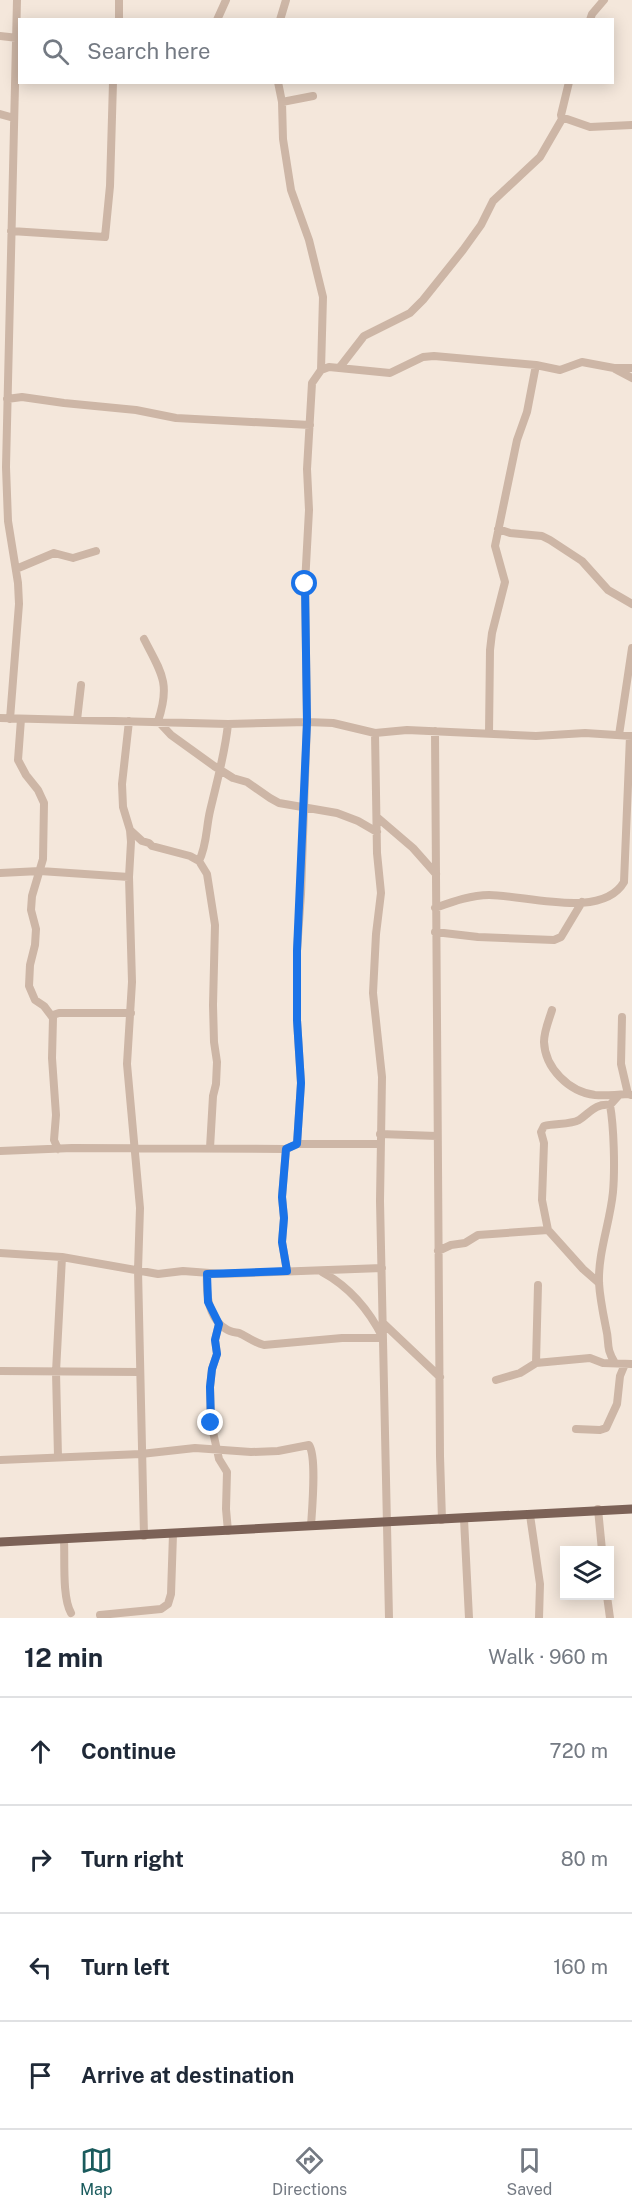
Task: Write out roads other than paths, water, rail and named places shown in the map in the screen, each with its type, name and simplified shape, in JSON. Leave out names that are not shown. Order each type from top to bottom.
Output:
[{"type":"main road","points":[[0,1542],[632,1509]]},
{"type":"street","points":[[10,719],[19,629],[16,569],[8,520],[3,436],[7,399],[4,382],[11,231],[17,38],[16,0]]},
{"type":"street","points":[[119,0],[119,18]]},
{"type":"street","points":[[218,18],[226,0]]},
{"type":"street","points":[[281,18],[286,0]]},
{"type":"street","points":[[591,18],[604,0]]},
{"type":"street","points":[[0,36],[17,38]]},
{"type":"street","points":[[11,231],[105,237],[110,186],[113,84]]},
{"type":"street","points":[[278,84],[282,102],[283,139],[291,190],[309,240],[323,297],[321,370],[312,383],[307,469],[309,510],[305,584],[307,722],[297,951],[297,1020],[301,1083],[297,1144]]},
{"type":"street","points":[[340,367],[364,336],[404,316],[423,300],[469,242],[493,201],[540,157],[562,119],[569,84]]},
{"type":"street","points":[[282,102],[313,96]]},
{"type":"street","points":[[0,114],[14,118]]},
{"type":"street","points":[[562,119],[590,128],[632,125]]},
{"type":"street","points":[[321,370],[340,367],[390,373],[423,357],[434,356],[536,365],[560,370],[582,362],[614,368],[632,368]]},
{"type":"street","points":[[489,733],[489,670],[492,633],[505,582],[495,546],[517,440],[527,412],[536,365]]},
{"type":"street","points":[[614,368],[632,378]]},
{"type":"street","points":[[7,399],[22,397],[136,410],[176,418],[310,425]]},
{"type":"street","points":[[498,529],[510,533],[542,536],[550,540],[582,561],[608,590],[632,602]]},
{"type":"street","points":[[16,569],[54,554],[73,558],[96,551]]},
{"type":"street","points":[[144,639],[164,677],[165,700],[158,721]]},
{"type":"street","points":[[618,735],[632,648]]},
{"type":"street","points":[[77,720],[81,685]]},
{"type":"street","points":[[0,718],[228,724],[307,722],[333,723],[375,733],[407,730],[536,736],[585,733],[631,736],[628,882],[615,894],[603,899],[563,904],[536,898],[487,895],[435,908]]},
{"type":"street","points":[[21,719],[18,760],[44,803],[43,859],[32,896],[31,910],[36,929],[29,986],[35,1000],[44,1006],[53,1018]]},
{"type":"street","points":[[129,720],[122,784],[123,807],[130,830],[132,982],[127,1064],[140,1208],[138,1270],[144,1536]]},
{"type":"street","points":[[158,721],[171,735],[221,771],[247,782],[270,798],[279,802],[337,813],[377,832]]},
{"type":"street","points":[[199,861],[205,849],[228,724]]},
{"type":"street","points":[[435,731],[442,1520]]},
{"type":"street","points":[[375,733],[377,853],[381,893],[373,993],[381,1077],[380,1144],[389,1618]]},
{"type":"street","points":[[378,818],[412,848],[436,874]]},
{"type":"street","points":[[130,830],[142,841],[152,846],[190,856],[199,861],[207,874],[215,924],[213,1005],[217,1062],[210,1148]]},
{"type":"street","points":[[0,873],[40,872],[129,878]]},
{"type":"street","points":[[435,932],[478,937],[554,940],[561,937],[582,903]]},
{"type":"street","points":[[552,1010],[544,1042],[550,1064],[566,1083],[594,1095],[630,1095],[621,1064],[622,1017]]},
{"type":"street","points":[[58,1149],[54,1140],[56,1115],[52,1058],[53,1015],[59,1013],[130,1013]]},
{"type":"street","points":[[609,1105],[619,1095]]},
{"type":"street","points":[[599,1283],[583,1269],[548,1230],[542,1200],[543,1143],[541,1132],[544,1126],[578,1121],[592,1108],[603,1104],[609,1105]]},
{"type":"street","points":[[609,1105],[612,1118],[613,1192],[602,1249],[599,1283],[600,1304],[608,1334],[607,1347],[615,1363]]},
{"type":"street","points":[[380,1134],[437,1136]]},
{"type":"street","points":[[0,1151],[135,1148],[286,1149],[297,1144],[380,1144]]},
{"type":"street","points":[[286,1149],[282,1197],[284,1218],[282,1242],[287,1271]]},
{"type":"street","points":[[438,1251],[451,1245],[465,1243],[478,1235],[548,1230]]},
{"type":"street","points":[[0,1253],[62,1257],[158,1274],[183,1271],[207,1274],[382,1268]]},
{"type":"street","points":[[58,1457],[56,1372],[62,1257]]},
{"type":"street","points":[[321,1271],[361,1302],[383,1338]]},
{"type":"street","points":[[207,1274],[208,1302],[219,1324],[228,1331],[241,1334],[252,1342],[264,1345],[342,1338],[383,1338]]},
{"type":"street","points":[[536,1363],[538,1285]]},
{"type":"street","points":[[383,1323],[440,1377]]},
{"type":"street","points":[[219,1324],[215,1340],[217,1354],[210,1387],[211,1423],[219,1459],[227,1472],[228,1531]]},
{"type":"street","points":[[496,1380],[520,1373],[536,1363],[590,1358],[603,1363],[628,1364],[620,1376],[617,1404],[606,1428],[576,1429]]},
{"type":"street","points":[[0,1371],[140,1372]]},
{"type":"street","points":[[0,1460],[141,1454],[195,1448],[278,1451],[309,1445],[312,1447],[314,1462],[311,1526]]},
{"type":"street","points":[[598,1509],[602,1546]]},
{"type":"street","points":[[530,1515],[540,1584],[538,1618]]},
{"type":"street","points":[[464,1519],[470,1618]]},
{"type":"street","points":[[100,1615],[147,1614],[168,1604],[171,1594],[173,1534]]},
{"type":"street","points":[[64,1540],[66,1590],[68,1608],[72,1613]]},
{"type":"street","points":[[608,1600],[610,1618]]}]
